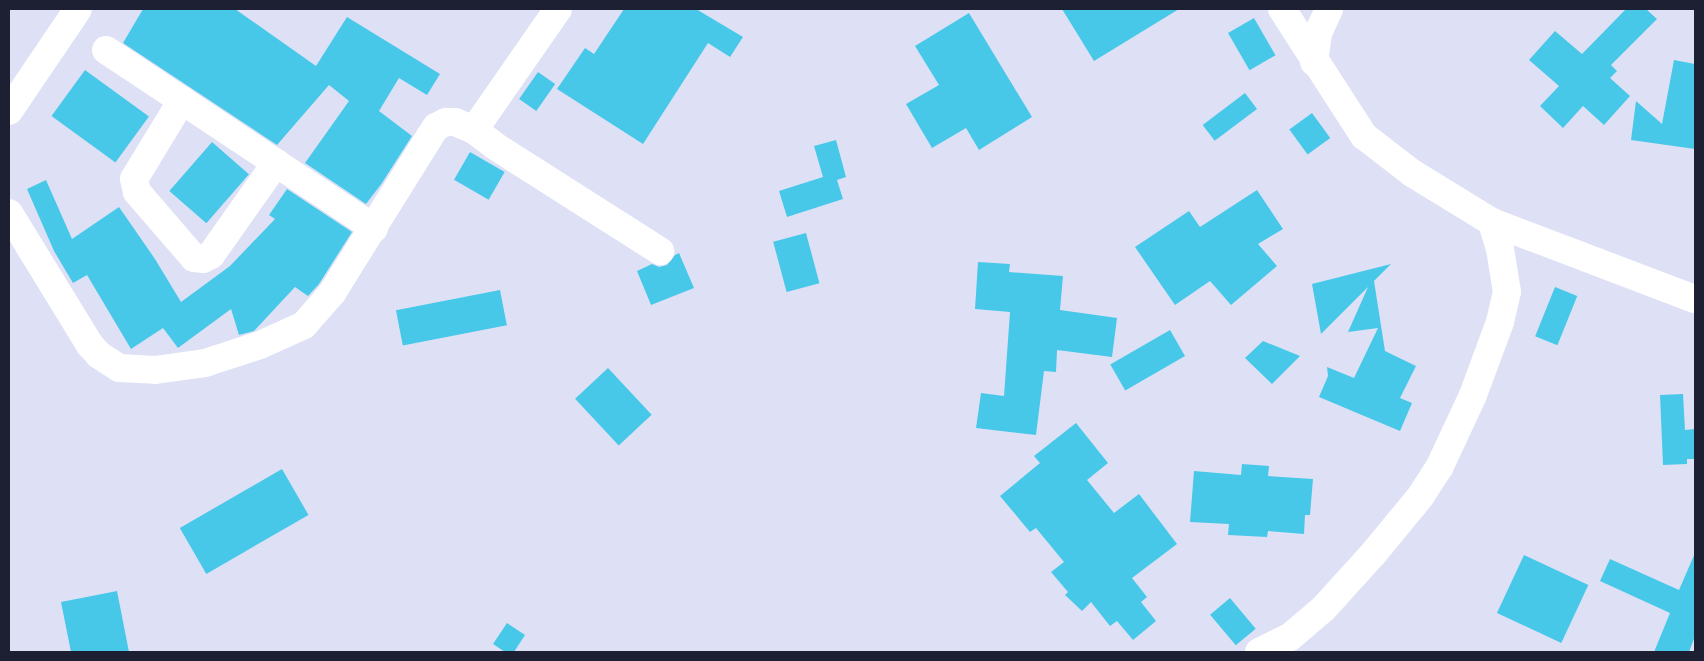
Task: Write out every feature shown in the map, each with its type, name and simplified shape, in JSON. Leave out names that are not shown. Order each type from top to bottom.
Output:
[{"type":"street","points":[[9,111],[78,9]]},
{"type":"street","points":[[474,130],[558,9]]},
{"type":"street","points":[[1282,9],[1314,62],[1364,136],[1412,172],[1492,222],[1589,257],[1695,299]]},
{"type":"street","points":[[1314,62],[1318,34],[1329,9]]},
{"type":"street","points":[[106,50],[374,228]]},
{"type":"street","points":[[182,100],[134,179],[137,192],[194,258],[204,259],[211,255],[276,163]]},
{"type":"street","points":[[9,213],[90,346],[99,355],[119,368],[155,370],[205,363],[260,345],[304,325],[332,293],[436,127],[446,122],[455,122],[474,130],[495,146],[660,251]]},
{"type":"street","points":[[1259,652],[1296,644],[1324,608],[1373,554],[1420,496],[1454,440],[1496,332],[1507,292],[1500,249],[1492,222]]},
{"type":"building","points":[[143,9],[235,9],[316,66],[347,17],[440,74],[427,95],[399,78],[379,111],[412,136],[366,204],[305,163],[349,101],[329,85],[277,145],[123,43]]},
{"type":"building","points":[[624,9],[696,9],[743,37],[730,57],[708,43],[643,144],[557,89],[585,48],[594,54]]},
{"type":"building","points":[[1062,9],[1179,9],[1094,61]]},
{"type":"building","points":[[1626,9],[1646,9],[1657,19],[1611,65],[1617,71],[1610,78],[1630,96],[1604,125],[1583,106],[1563,128],[1540,106],[1559,86],[1529,60],[1555,31],[1582,54]]},
{"type":"building","points":[[969,13],[1032,117],[979,150],[966,128],[932,148],[906,104],[939,85],[915,46]]},
{"type":"building","points":[[1254,18],[1276,55],[1250,70],[1228,33]]},
{"type":"building","points":[[1674,60],[1695,64],[1695,149],[1631,140],[1636,101],[1662,124]]},
{"type":"building","points":[[85,70],[149,116],[115,163],[51,116]]},
{"type":"building","points":[[538,72],[555,84],[536,111],[519,99]]},
{"type":"building","points":[[1245,93],[1257,109],[1215,141],[1203,125]]},
{"type":"building","points":[[1312,113],[1330,138],[1308,155],[1289,129]]},
{"type":"building","points":[[836,140],[846,177],[837,180],[843,199],[787,217],[779,191],[823,177],[814,146]]},
{"type":"building","points":[[212,142],[249,174],[206,223],[169,191]]},
{"type":"building","points":[[470,152],[505,172],[489,200],[454,180]]},
{"type":"building","points":[[46,180],[72,239],[119,207],[155,259],[181,302],[230,266],[275,219],[269,215],[287,189],[352,232],[319,284],[308,296],[295,287],[254,331],[239,335],[231,309],[178,348],[163,328],[131,349],[87,275],[73,283],[54,251],[27,189]]},
{"type":"building","points":[[1257,190],[1283,229],[1258,244],[1277,266],[1231,305],[1210,281],[1175,305],[1135,247],[1189,211],[1200,227]]},
{"type":"building","points":[[806,233],[819,283],[787,292],[773,242]]},
{"type":"building","points":[[679,253],[694,288],[651,305],[637,271],[652,264],[659,267],[667,265]]},
{"type":"building","points":[[978,262],[1010,264],[1009,272],[1063,276],[1060,310],[1117,318],[1112,357],[1057,350],[1056,372],[1044,371],[1036,435],[976,428],[981,393],[1004,396],[1010,312],[975,309]]},
{"type":"building","points":[[1391,264],[1374,281],[1385,351],[1416,366],[1400,398],[1412,403],[1400,431],[1319,397],[1328,376],[1327,367],[1354,378],[1378,328],[1348,332],[1368,287],[1321,334],[1312,284]]},
{"type":"building","points":[[1555,287],[1577,296],[1557,345],[1535,336]]},
{"type":"building","points":[[500,290],[507,325],[403,346],[396,310]]},
{"type":"building","points":[[1170,330],[1185,356],[1125,390],[1110,364]]},
{"type":"building","points":[[1263,341],[1300,356],[1272,384],[1245,358]]},
{"type":"building","points":[[608,368],[652,415],[619,445],[575,399]]},
{"type":"building","points":[[1683,394],[1685,430],[1695,429],[1695,459],[1687,459],[1687,464],[1663,465],[1660,395]]},
{"type":"building","points":[[1076,423],[1108,463],[1087,480],[1114,513],[1139,494],[1177,544],[1132,578],[1147,597],[1141,602],[1156,621],[1133,640],[1117,621],[1110,626],[1091,602],[1082,611],[1065,595],[1068,592],[1051,572],[1064,562],[1036,528],[1030,532],[1000,496],[1040,463],[1034,456]]},
{"type":"building","points":[[1242,464],[1269,466],[1268,476],[1313,479],[1310,515],[1305,515],[1304,534],[1268,531],[1267,537],[1228,535],[1229,524],[1190,522],[1194,471],[1241,475]]},
{"type":"building","points":[[282,469],[308,515],[206,574],[180,528]]},
{"type":"building","points":[[1695,553],[1695,636],[1689,652],[1654,652],[1670,613],[1600,581],[1610,559],[1679,590]]},
{"type":"building","points":[[1524,555],[1588,585],[1561,643],[1497,613]]},
{"type":"building","points":[[117,591],[129,652],[71,652],[61,602]]},
{"type":"building","points":[[1230,598],[1256,629],[1236,645],[1210,615]]},
{"type":"building","points":[[507,623],[525,635],[514,652],[505,652],[493,644]]}]
